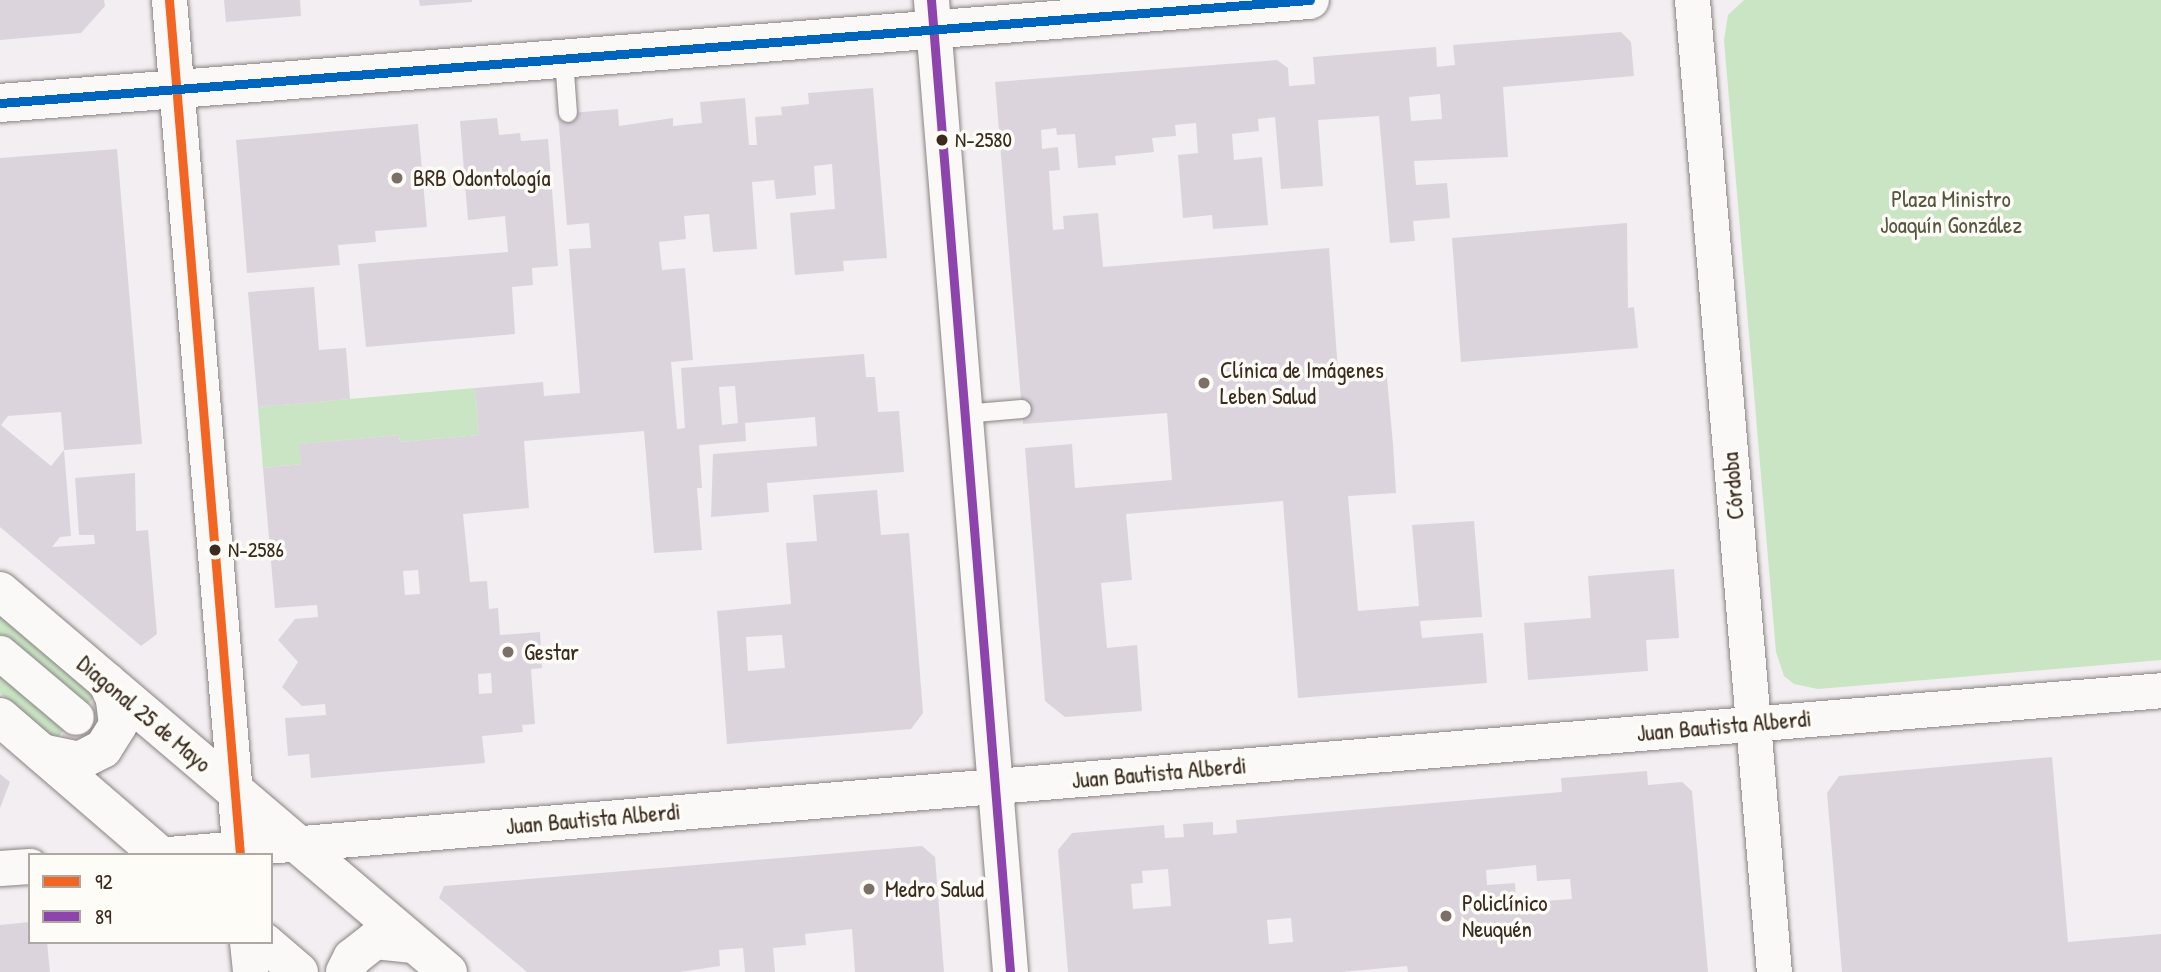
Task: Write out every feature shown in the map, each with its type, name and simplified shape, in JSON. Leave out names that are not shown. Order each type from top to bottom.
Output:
[{"type":"street","points":[[169,0],[240,852]]},
{"type":"street","points":[[0,103],[564,59],[932,15],[1310,0]]},
{"type":"street","name":"Córdoba","points":[[1692,0],[1774,972]]},
{"type":"street","points":[[932,15],[1010,972]]},
{"type":"street","name":"Diagonal 25 de Mayo","points":[[0,592],[448,972]]},
{"type":"street","points":[[0,653],[76,717]]},
{"type":"street","points":[[42,753],[79,761],[103,749],[118,725],[115,699],[107,682]]},
{"type":"street","name":"Juan Bautista Alberdi","points":[[213,853],[2161,690]]},
{"type":"street","points":[[0,717],[157,853]]},
{"type":"street","points":[[0,868],[28,866]]},
{"type":"street","points":[[345,972],[357,952],[375,940],[414,944]]},
{"type":"street","points":[[247,944],[250,972]]},
{"type":"street","points":[[266,944],[299,972]]},
{"type":"lane","points":[[564,59],[569,113]]},
{"type":"lane","points":[[964,414],[1022,409]]},
{"type":"green space","name":"Plaza Ministro Joaquín González","points":[[1744,0],[2161,0],[2161,660],[1818,689],[1794,684],[1784,676],[1776,652],[1724,40],[1728,15]]},
{"type":"green space","points":[[475,388],[479,435],[400,442],[399,435],[300,444],[301,464],[263,468],[258,407]]},
{"type":"green space","points":[[0,613],[96,695],[55,740],[0,693]]},
{"type":"building","points":[[0,0],[104,0],[105,6],[81,33],[0,40]]},
{"type":"building","points":[[224,0],[300,0],[301,16],[226,22]]},
{"type":"building","points":[[419,0],[472,0],[472,2],[420,6]]},
{"type":"building","points":[[1621,32],[1631,42],[1634,76],[1503,87],[1508,157],[1414,161],[1416,185],[1447,183],[1450,218],[1413,221],[1415,241],[1390,243],[1379,116],[1318,120],[1323,186],[1281,189],[1275,117],[1258,119],[1259,131],[1232,134],[1234,160],[1262,157],[1268,225],[1213,229],[1212,215],[1183,218],[1178,155],[1198,153],[1196,123],[1175,125],[1176,136],[1152,138],[1154,152],[1115,156],[1116,165],[1078,168],[1075,134],[1057,135],[1056,128],[1041,130],[1042,149],[1058,147],[1060,170],[1049,171],[1053,230],[1064,229],[1063,216],[1098,213],[1103,267],[1329,248],[1338,371],[1386,367],[1393,444],[1396,493],[1348,496],[1358,611],[1419,606],[1412,525],[1474,521],[1482,617],[1420,621],[1422,638],[1483,633],[1487,683],[1298,698],[1283,501],[1126,514],[1132,580],[1101,583],[1107,648],[1137,645],[1142,711],[1065,717],[1045,701],[1025,448],[1072,444],[1075,488],[1172,480],[1167,413],[1023,424],[995,82],[1277,60],[1288,68],[1289,86],[1315,84],[1313,57],[1436,47],[1437,67],[1455,65],[1453,45]],"holes":[[[1440,94],[1442,119],[1411,121],[1409,97]]]},
{"type":"building","points":[[873,88],[887,258],[843,261],[844,271],[795,275],[790,213],[835,209],[832,164],[814,166],[816,195],[776,199],[774,180],[752,182],[757,249],[713,252],[709,214],[684,216],[686,239],[659,242],[662,270],[685,268],[693,360],[671,362],[677,429],[685,428],[681,368],[864,354],[866,377],[875,377],[878,412],[899,411],[904,472],[767,483],[769,512],[711,517],[713,454],[817,446],[815,417],[745,423],[746,441],[699,445],[702,488],[697,488],[702,550],[654,553],[644,431],[524,441],[529,508],[463,514],[470,582],[487,581],[489,609],[498,608],[500,635],[540,632],[542,668],[531,669],[535,724],[522,725],[523,732],[482,736],[485,763],[311,778],[309,754],[288,756],[285,718],[326,715],[325,704],[302,706],[282,687],[298,662],[278,640],[295,619],[318,617],[317,605],[275,608],[263,468],[301,464],[299,444],[399,435],[400,442],[479,435],[475,388],[543,382],[544,396],[580,393],[569,249],[591,248],[589,223],[567,225],[558,114],[618,109],[619,126],[673,118],[673,126],[702,123],[700,102],[745,98],[749,145],[757,145],[755,117],[782,115],[781,107],[809,104],[808,93]],"holes":[[[735,386],[738,423],[722,425],[719,387]],[[418,570],[420,594],[405,595],[403,571]],[[491,673],[492,693],[479,694],[478,674]]]},
{"type":"building","points":[[497,118],[499,135],[520,133],[521,141],[548,139],[558,266],[532,268],[533,285],[512,287],[515,334],[366,347],[358,264],[508,252],[505,216],[468,220],[460,121]]},
{"type":"building","points":[[418,124],[427,227],[375,231],[376,242],[338,245],[340,265],[247,273],[236,140]]},
{"type":"building","points":[[117,149],[142,444],[64,450],[71,536],[60,537],[52,547],[95,544],[94,535],[79,535],[75,478],[135,473],[136,531],[148,530],[157,634],[141,646],[0,527],[0,158]],"holes":[[[61,412],[64,450],[51,466],[1,425],[8,416]]]},
{"type":"building","points":[[1627,223],[1628,308],[1634,307],[1638,348],[1461,362],[1452,238]]},
{"type":"building","points":[[314,287],[319,350],[346,348],[350,399],[258,407],[248,292]]},
{"type":"building","points":[[877,490],[881,535],[909,533],[923,713],[911,729],[727,744],[717,611],[791,604],[786,543],[817,541],[813,495]],"holes":[[[782,635],[785,668],[748,671],[746,637]]]},
{"type":"building","points":[[1674,569],[1679,638],[1646,640],[1648,671],[1528,680],[1524,623],[1591,618],[1588,576]]},
{"type":"building","points":[[2052,757],[2068,942],[2161,934],[2161,972],[1842,972],[1827,793],[1839,776]]},
{"type":"building","points":[[1647,771],[1648,785],[1682,782],[1692,791],[1708,972],[1408,972],[1407,966],[1342,972],[1068,972],[1058,850],[1072,833],[1164,825],[1165,838],[1184,837],[1183,824],[1213,822],[1213,835],[1237,833],[1236,820],[1562,792],[1561,778]],"holes":[[[1536,865],[1537,881],[1570,879],[1572,899],[1516,903],[1515,883],[1487,885],[1486,870]],[[1168,869],[1171,906],[1133,909],[1131,884],[1143,883],[1142,871]],[[1291,918],[1293,942],[1269,944],[1267,920]]]},
{"type":"building","points":[[0,774],[10,782],[0,808]]},
{"type":"building","points":[[922,846],[935,857],[944,972],[855,972],[852,929],[805,934],[806,945],[773,948],[775,972],[745,972],[743,948],[719,950],[720,966],[680,972],[527,972],[439,898],[444,886]]},
{"type":"building","points":[[28,922],[28,944],[47,944],[50,972],[0,972],[0,925]]},
{"type":"transit line","name":"92","points":[[169,0],[240,853]]},
{"type":"transit line","name":"89","points":[[931,0],[1010,972]]},
{"type":"transit line","points":[[0,103],[1310,0]]},
{"type":"place","name":"N-2580","points":[[942,140]]},
{"type":"place","name":"BRB Odontología","points":[[397,178]]},
{"type":"place","name":"Clínica de Imágenes Leben Salud","points":[[1204,383]]},
{"type":"place","name":"N-2586","points":[[215,550]]},
{"type":"place","name":"Gestar","points":[[508,652]]},
{"type":"place","name":"Medro Salud","points":[[869,889]]},
{"type":"place","name":"Policlínico Neuquén","points":[[1446,916]]}]
